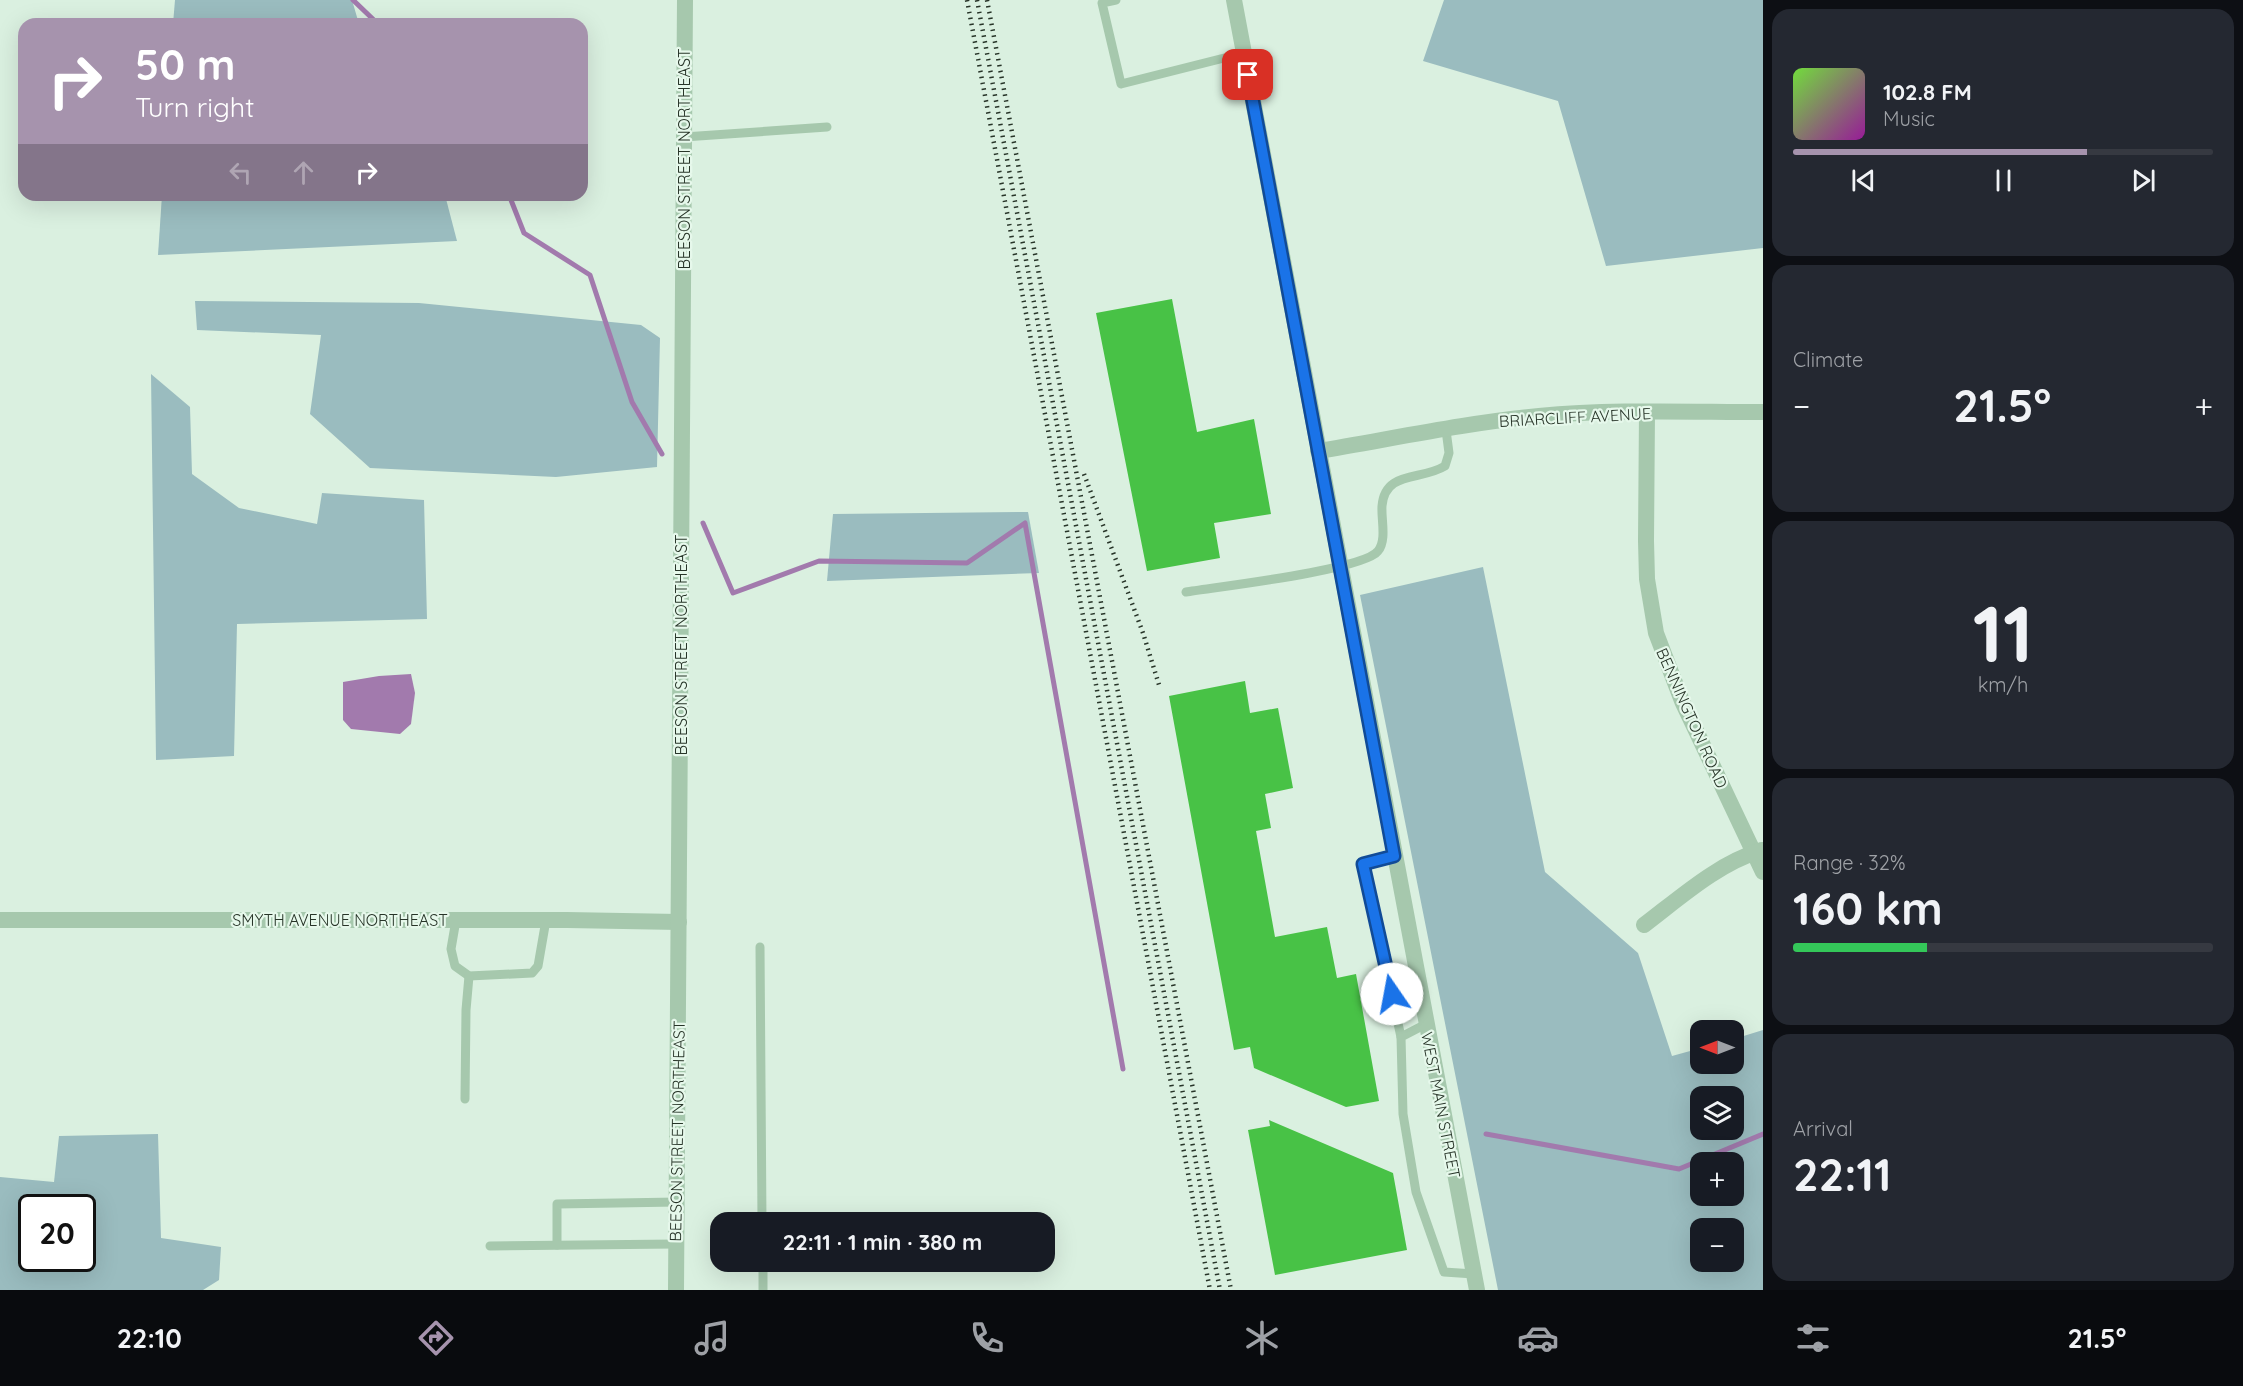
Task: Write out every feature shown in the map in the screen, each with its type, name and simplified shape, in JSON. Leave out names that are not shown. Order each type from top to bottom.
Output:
[{"type":"street","name":"BEESON STREET NORTHEAST","points":[[676,1290],[685,0]]},
{"type":"street","name":"WEST MAIN STREET","points":[[1234,0],[1475,1282]]},
{"type":"street","name":"BRIARCLIFF AVENUE","points":[[1318,451],[1541,416],[1647,412],[1763,412]]},
{"type":"street","name":"BENNINGTON ROAD","points":[[1647,412],[1646,541],[1648,588],[1656,633],[1682,701],[1758,851],[1763,872]]},
{"type":"street","points":[[1644,925],[1714,872],[1758,851]]},
{"type":"street","name":"SMYTH AVENUE NORTHEAST","points":[[0,920],[679,922]]},
{"type":"lane","points":[[1116,0],[1102,3],[1121,84],[1244,53]]},
{"type":"lane","points":[[684,137],[827,127]]},
{"type":"lane","points":[[1186,592],[1340,567],[1364,560],[1378,552],[1382,543],[1382,504],[1387,487],[1397,480],[1435,472],[1445,466],[1449,453],[1446,430]]},
{"type":"lane","points":[[1394,856],[1363,864],[1401,1037],[1403,1114],[1416,1192],[1444,1272],[1475,1282]]},
{"type":"lane","points":[[456,920],[451,949],[455,966],[469,976],[532,973],[538,966],[546,920]]},
{"type":"lane","points":[[760,947],[762,1212]]},
{"type":"lane","points":[[465,1099],[466,1010],[469,976]]},
{"type":"lane","points":[[1401,1037],[1426,1024]]},
{"type":"lane","points":[[557,1245],[557,1204],[677,1202]]},
{"type":"lane","points":[[490,1246],[676,1244]]},
{"type":"lane","points":[[763,1272],[763,1290]]},
{"type":"shaded area","points":[[175,0],[352,0],[357,18],[174,18]]},
{"type":"shaded area","points":[[1444,0],[1763,0],[1763,248],[1606,266],[1558,101],[1423,61]]},
{"type":"shaded area","points":[[162,201],[447,201],[457,241],[158,255]]},
{"type":"shaded area","points":[[195,301],[419,303],[641,325],[660,338],[657,467],[556,477],[370,468],[310,414],[321,335],[197,330]]},
{"type":"shaded area","points":[[151,374],[190,407],[192,474],[239,508],[317,524],[322,493],[424,500],[427,619],[237,624],[234,756],[156,760]]},
{"type":"shaded area","points":[[1028,512],[1039,573],[827,581],[833,514]]},
{"type":"shaded area","points":[[1483,567],[1545,872],[1638,953],[1672,1056],[1690,1051],[1690,1074],[1744,1074],[1744,1036],[1763,1030],[1763,1290],[1498,1290],[1360,595]]},
{"type":"shaded area","points":[[411,674],[415,693],[411,724],[400,734],[351,729],[343,720],[343,682]]},
{"type":"shaded area","points":[[158,1134],[161,1238],[221,1247],[219,1280],[203,1290],[0,1290],[0,1177],[54,1182],[59,1136]]},
{"type":"building","points":[[1172,299],[1197,432],[1254,419],[1271,514],[1214,523],[1220,558],[1147,571],[1096,313]]},
{"type":"building","points":[[1245,681],[1250,713],[1278,708],[1293,788],[1265,794],[1271,828],[1256,831],[1275,937],[1327,927],[1337,978],[1356,974],[1379,1101],[1346,1107],[1254,1068],[1250,1047],[1234,1050],[1169,696]]},
{"type":"building","points":[[1269,1120],[1393,1173],[1407,1250],[1275,1275],[1248,1130],[1270,1126]]},
{"type":"waterway","points":[[353,0],[372,18]]},
{"type":"waterway","points":[[511,201],[524,233],[590,275],[632,402],[662,454]]},
{"type":"waterway","points":[[703,523],[733,593],[819,561],[967,563],[1025,523],[1123,1069]]},
{"type":"waterway","points":[[1486,1134],[1679,1169],[1763,1134]]},
{"type":"railway","points":[[967,0],[1210,1290]]},
{"type":"railway","points":[[977,0],[1220,1290]]},
{"type":"railway","points":[[987,0],[1231,1290]]},
{"type":"railway","points":[[1084,474],[1143,633],[1160,688]]},
{"type":"route","points":[[1248,75],[1394,856],[1363,864],[1392,994]]}]
